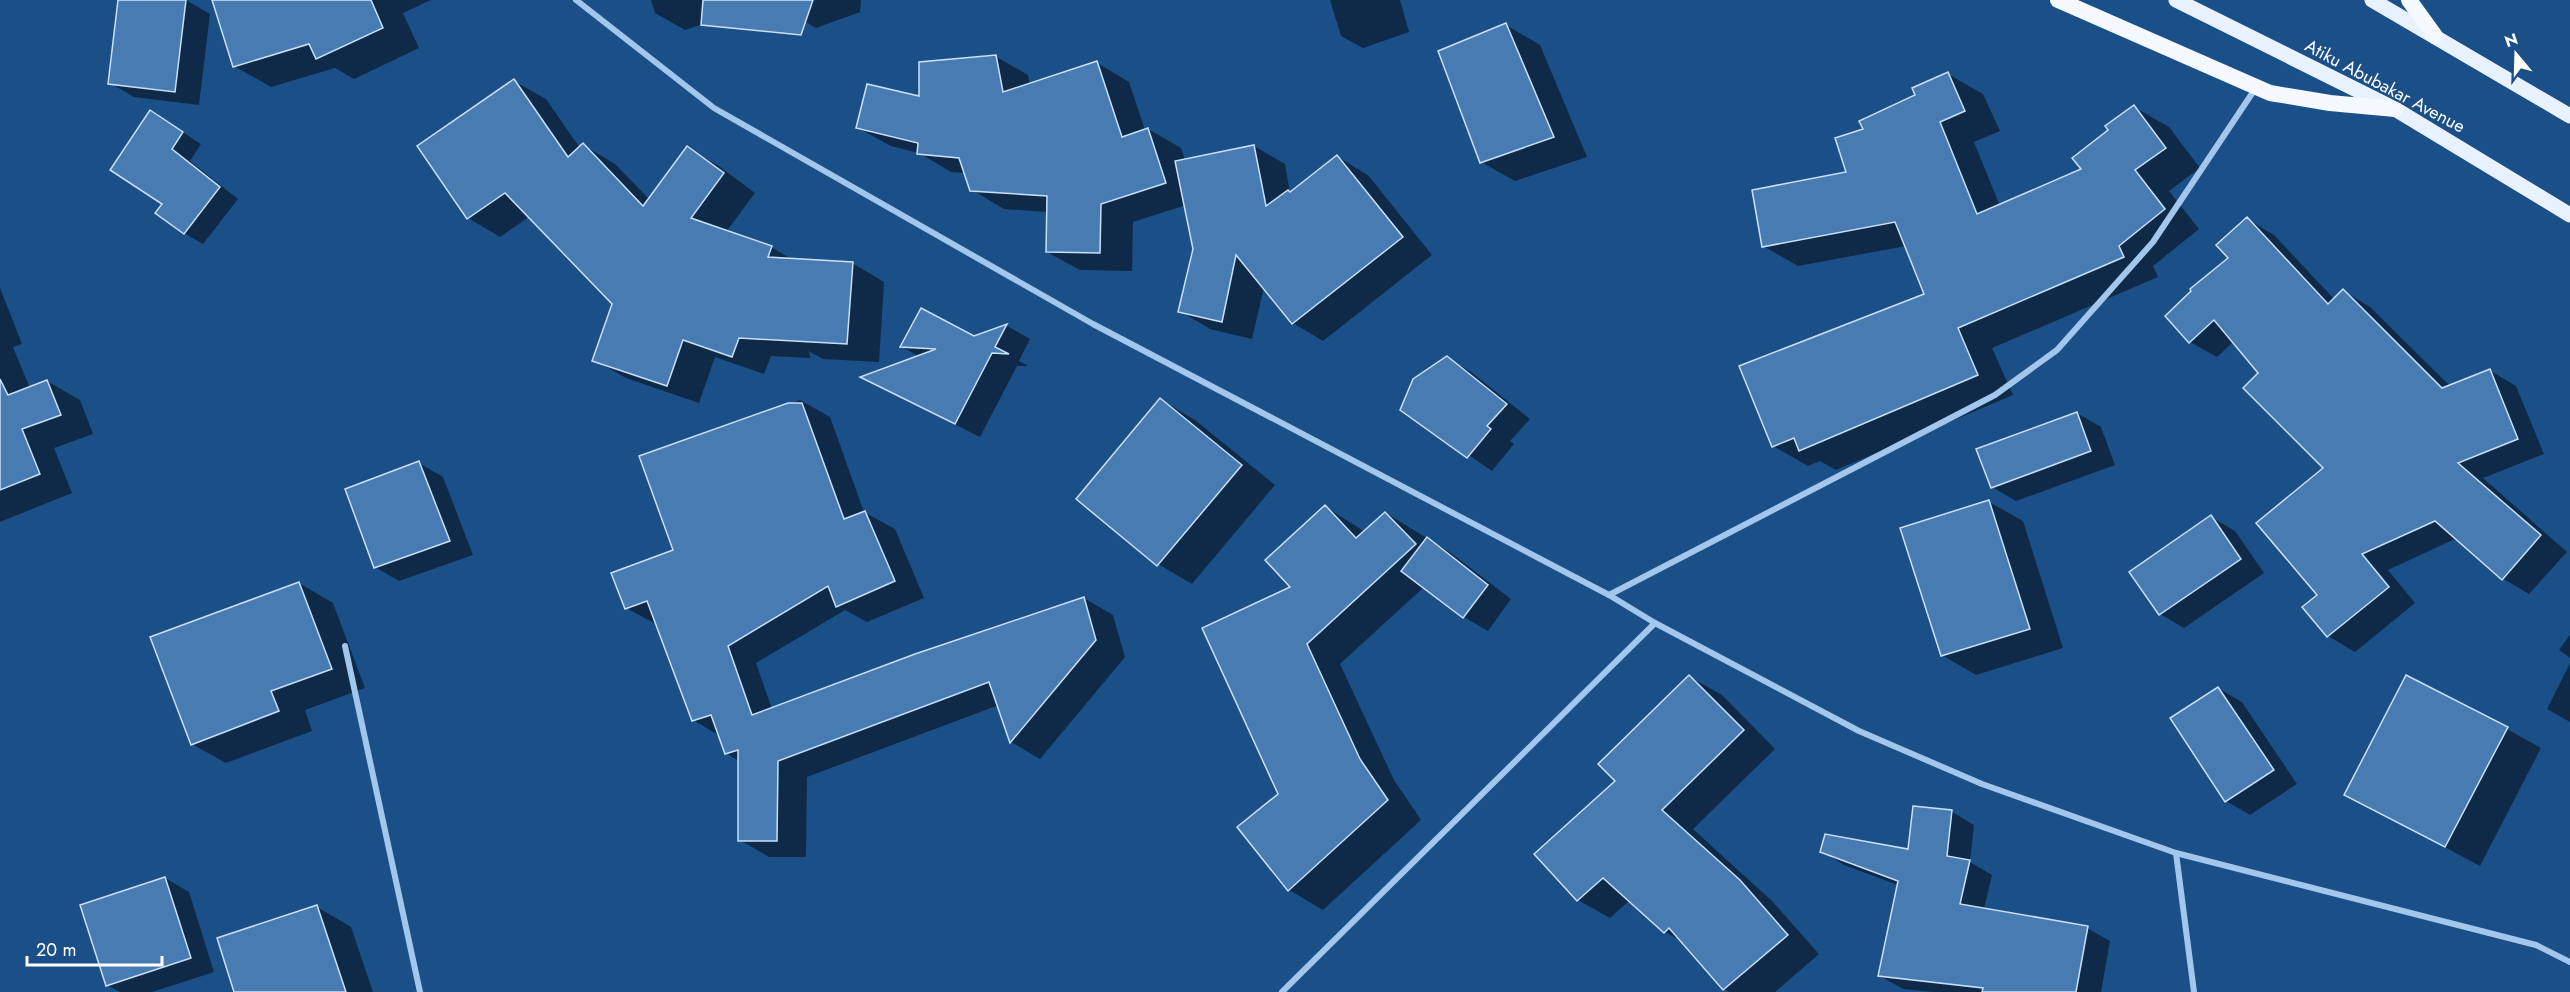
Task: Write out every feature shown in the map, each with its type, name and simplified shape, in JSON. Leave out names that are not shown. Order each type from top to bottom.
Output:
[{"type":"highway","points":[[2058,0],[2270,93],[2330,103],[2395,109]]},
{"type":"highway","points":[[2409,0],[2435,36]]},
{"type":"main road","name":"Atiku Abubakar Avenue","points":[[2176,0],[2395,109],[2570,215]]},
{"type":"main road","points":[[2372,0],[2570,116]]},
{"type":"street","points":[[576,0],[714,108],[1093,324],[1609,595],[1655,623],[1858,731],[1982,784],[2176,853],[2536,945],[2570,962]]},
{"type":"street","points":[[1609,595],[1995,395],[2056,350],[2153,243],[2256,87]]},
{"type":"street","points":[[1282,992],[1655,623]]},
{"type":"street","points":[[345,646],[420,992]]},
{"type":"street","points":[[2176,853],[2194,992]]},
{"type":"building","points":[[118,0],[186,0],[175,92],[108,84]]},
{"type":"building","points":[[212,0],[371,0],[383,28],[316,59],[309,44],[233,67]]},
{"type":"building","points":[[703,0],[813,0],[801,35],[701,25]]},
{"type":"building","points":[[1506,23],[1554,137],[1480,163],[1438,51]]},
{"type":"building","points":[[996,55],[1003,92],[1097,61],[1122,137],[1148,128],[1166,183],[1101,204],[1100,253],[1046,252],[1047,196],[970,191],[959,158],[917,154],[918,143],[856,128],[867,84],[919,96],[919,62]]},
{"type":"building","points":[[1948,72],[1965,111],[1940,122],[1977,214],[2081,169],[2072,158],[2108,130],[2105,126],[2134,105],[2166,148],[2135,170],[2165,209],[2119,246],[2124,257],[1958,328],[1978,375],[1799,451],[1794,438],[1772,447],[1739,366],[1924,294],[1895,222],[1762,247],[1752,190],[1846,172],[1835,138],[1863,129],[1859,121],[1915,95],[1912,88]]},
{"type":"building","points":[[514,79],[568,157],[583,143],[643,206],[687,146],[724,173],[691,218],[772,246],[768,257],[853,262],[847,344],[739,338],[732,357],[683,340],[667,386],[592,361],[612,304],[505,193],[467,219],[417,146]]},
{"type":"building","points":[[150,110],[183,132],[172,149],[220,187],[184,234],[155,213],[162,204],[110,170]]},
{"type":"building","points":[[1254,145],[1266,206],[1288,190],[1290,192],[1337,155],[1403,237],[1292,324],[1236,255],[1222,322],[1178,312],[1193,249],[1175,161]]},
{"type":"building","points":[[2247,217],[2328,304],[2343,289],[2442,388],[2490,369],[2518,439],[2458,463],[2541,535],[2502,580],[2435,521],[2362,554],[2389,587],[2327,637],[2302,607],[2317,595],[2256,523],[2323,468],[2243,388],[2258,373],[2214,320],[2189,343],[2165,316],[2191,291],[2190,289],[2228,258],[2216,245]]},
{"type":"building","points":[[921,308],[974,336],[1007,324],[995,347],[1009,354],[992,353],[955,424],[860,377],[936,349],[900,347]]},
{"type":"building","points":[[1447,356],[1507,404],[1487,426],[1491,429],[1467,458],[1400,410],[1413,379]]},
{"type":"building","points":[[0,379],[8,395],[47,380],[61,415],[22,429],[40,474],[0,490]]},
{"type":"building","points":[[1160,398],[1242,465],[1157,566],[1076,499]]},
{"type":"building","points":[[788,403],[802,403],[844,519],[865,511],[895,581],[836,607],[828,586],[728,646],[752,715],[915,654],[1084,597],[1096,640],[1010,743],[989,682],[778,761],[777,841],[738,841],[738,750],[725,754],[711,715],[692,721],[647,601],[625,609],[611,573],[673,550],[639,456]]},
{"type":"building","points":[[2077,412],[2091,451],[1991,488],[1976,449]]},
{"type":"building","points":[[419,461],[450,541],[374,568],[345,489]]},
{"type":"building","points":[[1989,500],[2030,629],[1941,656],[1900,528]]},
{"type":"building","points":[[1325,505],[1356,538],[1385,512],[1416,544],[1307,644],[1360,759],[1388,800],[1288,891],[1237,827],[1278,794],[1202,628],[1290,587],[1265,560]]},
{"type":"building","points":[[2211,515],[2241,559],[2159,615],[2129,572]]},
{"type":"building","points":[[1427,537],[1488,585],[1463,618],[1401,571]]},
{"type":"building","points":[[299,582],[332,669],[271,691],[279,711],[191,745],[150,637]]},
{"type":"building","points":[[1689,675],[1744,730],[1662,810],[1740,880],[1788,935],[1723,990],[1669,928],[1664,933],[1603,878],[1577,901],[1534,854],[1615,781],[1598,764]]},
{"type":"building","points":[[2406,675],[2508,727],[2445,847],[2344,795]]},
{"type":"building","points":[[2218,687],[2274,770],[2225,802],[2170,718]]},
{"type":"building","points":[[1913,806],[1952,810],[1947,856],[1970,860],[1960,904],[2088,926],[2076,992],[1982,992],[1983,988],[1878,976],[1898,881],[1820,852],[1825,834],[1908,849]]},
{"type":"building","points":[[165,877],[191,958],[106,986],[80,905]]},
{"type":"building","points":[[317,905],[346,992],[234,992],[217,938]]}]
